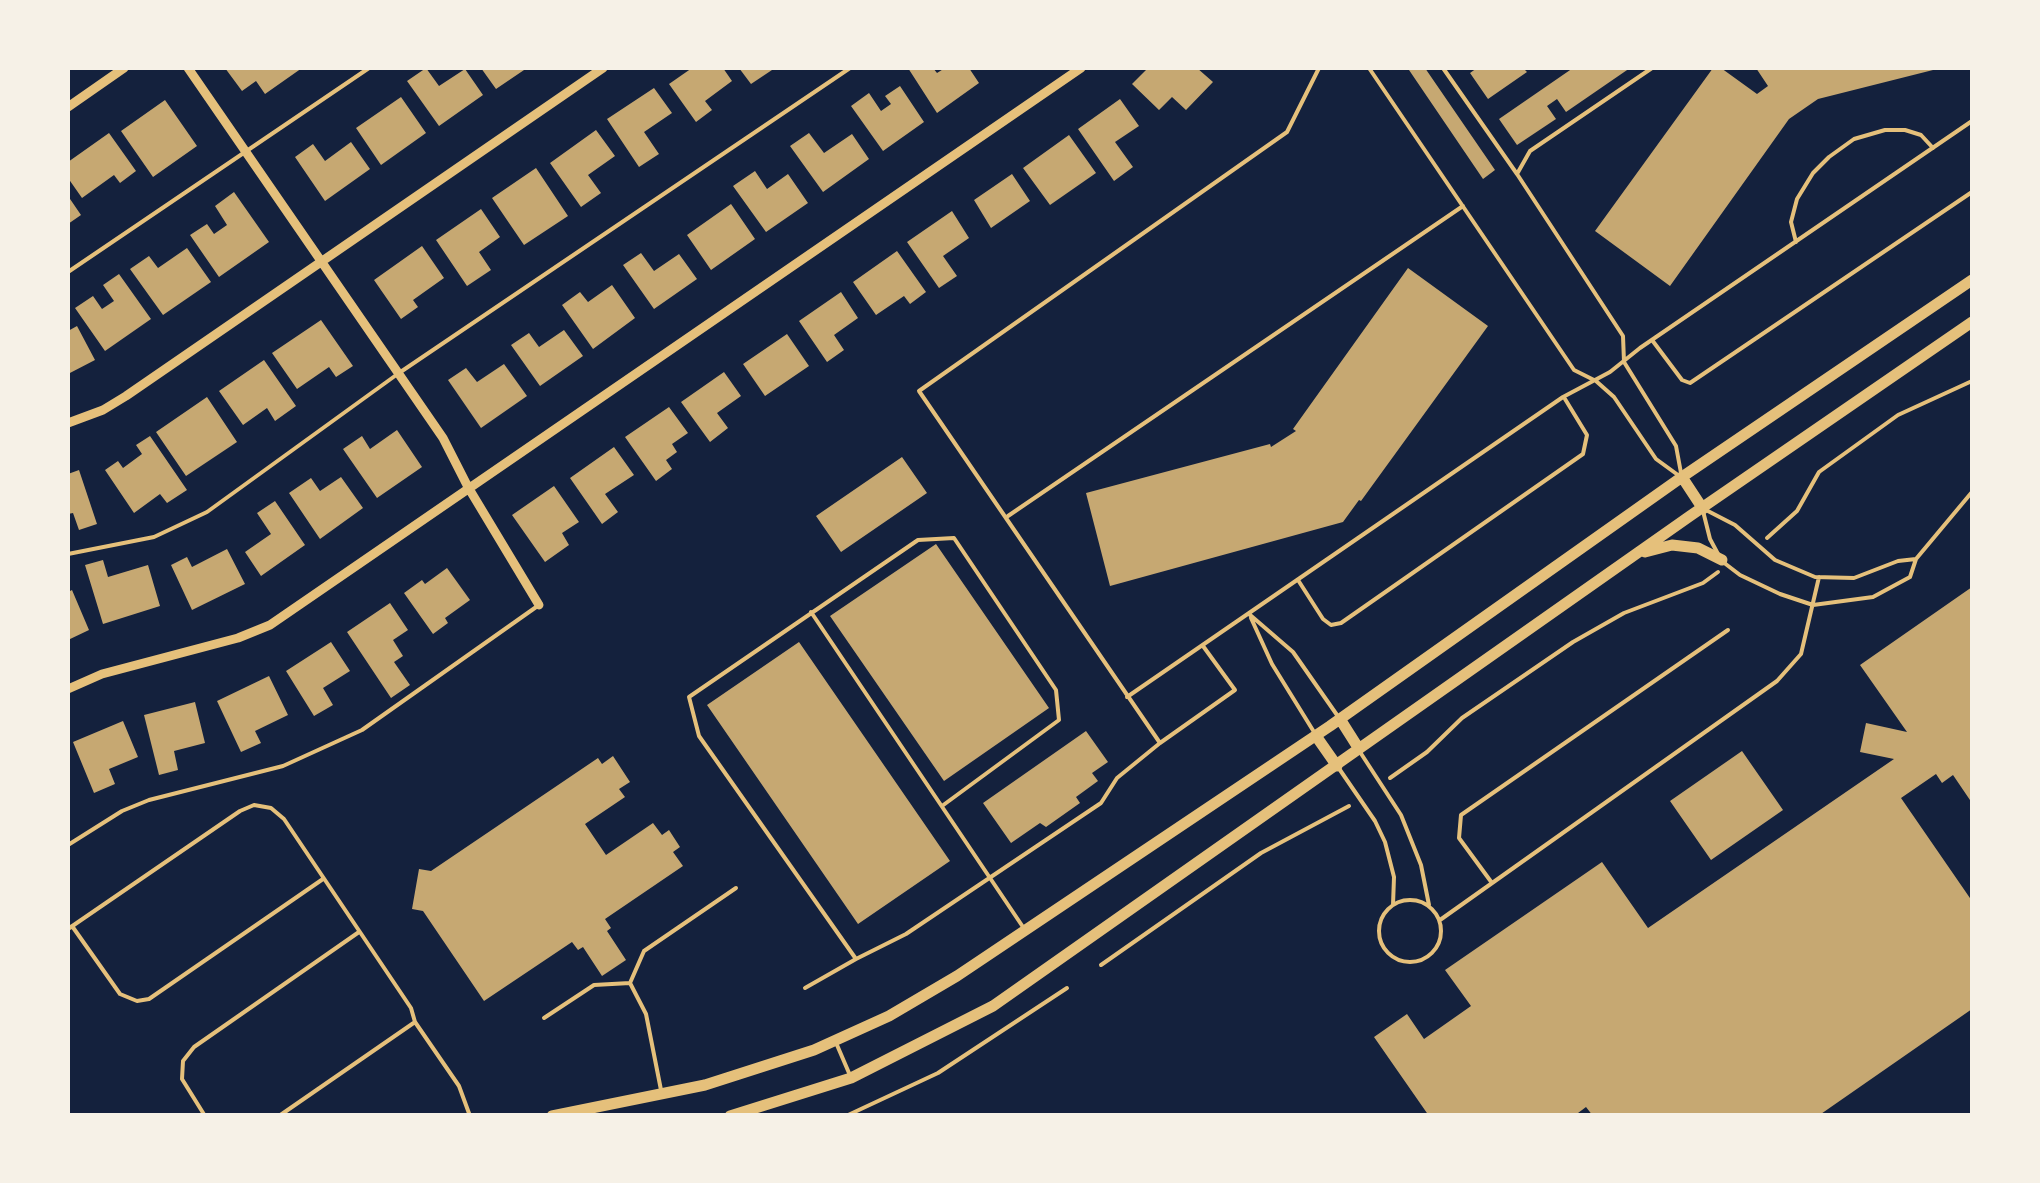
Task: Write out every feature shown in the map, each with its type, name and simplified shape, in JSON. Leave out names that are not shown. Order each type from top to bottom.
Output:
[{"type":"main road","points":[[552,1116],[704,1086],[834,1041],[923,996],[1316,736],[1972,280]]},
{"type":"main road","points":[[730,1116],[851,1078],[993,1006],[1972,322]]},
{"type":"main road","points":[[1682,478],[1702,508]]},
{"type":"main road","points":[[1636,554],[1672,545],[1698,548],[1724,563]]},
{"type":"main road","points":[[1340,719],[1359,749]]},
{"type":"main road","points":[[1316,736],[1337,766]]},
{"type":"street","points":[[68,107],[124,68]]},
{"type":"street","points":[[188,68],[443,438],[538,605]]},
{"type":"street","points":[[68,423],[126,396],[603,68]]},
{"type":"street","points":[[68,689],[102,674],[238,638],[270,625],[1081,68]]},
{"type":"lane","points":[[68,272],[369,68]]},
{"type":"lane","points":[[68,554],[154,538],[207,512],[399,373],[850,68]]},
{"type":"lane","points":[[1160,743],[919,391],[1287,132],[1319,68]]},
{"type":"lane","points":[[1368,68],[1574,370],[1596,380],[1614,396],[1656,459],[1682,478]]},
{"type":"lane","points":[[1443,68],[1623,336],[1624,362],[1676,446],[1682,478]]},
{"type":"lane","points":[[1517,174],[1530,151],[1652,68]]},
{"type":"lane","points":[[1127,697],[1564,397],[1624,362],[1972,121]]},
{"type":"lane","points":[[1796,242],[1791,222],[1797,199],[1821,165],[1854,138],[1884,130],[1906,130],[1933,148]]},
{"type":"lane","points":[[1652,340],[1682,380],[1690,383],[1972,192]]},
{"type":"lane","points":[[1006,517],[1463,206]]},
{"type":"lane","points":[[1298,580],[1323,619],[1331,625],[1341,623],[1584,454],[1588,435],[1564,397]]},
{"type":"lane","points":[[1702,508],[1710,539],[1724,563],[1780,594],[1813,605],[1873,597],[1910,577],[1916,559],[1972,492]]},
{"type":"lane","points":[[1702,508],[1735,525],[1775,560],[1820,577],[1854,578],[1898,561],[1916,559]]},
{"type":"lane","points":[[856,959],[698,736],[689,697],[918,540],[954,538],[1056,690],[1058,720],[942,806]]},
{"type":"lane","points":[[1440,920],[1777,681],[1801,654],[1820,577]]},
{"type":"lane","points":[[68,846],[122,810],[283,766],[362,730],[538,605]]},
{"type":"lane","points":[[812,612],[1026,931]]},
{"type":"lane","points":[[1249,614],[1292,652],[1340,719]]},
{"type":"lane","points":[[1249,614],[1272,664],[1316,736]]},
{"type":"lane","points":[[1492,883],[1459,838],[1461,814],[1728,630]]},
{"type":"lane","points":[[805,988],[906,934],[1101,804],[1117,778],[1235,690],[1203,646]]},
{"type":"lane","points":[[1359,749],[1400,815],[1421,865],[1428,906]]},
{"type":"lane","points":[[1337,766],[1386,842],[1394,876],[1393,905]]},
{"type":"lane","points":[[323,879],[149,998],[136,1001],[120,994],[70,927],[254,804],[270,808],[284,820],[410,1008],[415,1022],[459,1086],[470,1116]]},
{"type":"lane","points":[[630,983],[644,951],[736,888]]},
{"type":"lane","points":[[1411,900],[1428,906],[1440,920],[1441,937],[1434,952],[1421,961],[1404,962],[1388,953],[1379,937],[1381,919],[1393,905],[1411,900]]},
{"type":"lane","points":[[205,1116],[182,1079],[183,1062],[194,1047],[359,932]]},
{"type":"lane","points":[[544,1018],[594,985],[630,983]]},
{"type":"lane","points":[[630,983],[646,1014],[662,1094]]},
{"type":"lane","points":[[279,1116],[415,1022]]},
{"type":"lane","points":[[834,1041],[851,1078]]},
{"type":"path","points":[[1758,544],[1797,511],[1819,472],[1898,415],[1972,381]]},
{"type":"path","points":[[1392,777],[1427,752],[1462,718],[1573,642],[1624,612],[1703,584],[1724,563]]},
{"type":"path","points":[[1101,965],[1261,853],[1353,803]]},
{"type":"path","points":[[846,1116],[938,1073],[1067,988]]},
{"type":"building","points":[[225,68],[302,68],[265,94],[256,81],[242,91]]},
{"type":"building","points":[[426,68],[439,86],[465,69],[483,95],[439,126],[407,81]]},
{"type":"building","points":[[481,68],[527,68],[496,89]]},
{"type":"building","points":[[692,68],[723,68],[732,81],[705,101],[712,110],[696,122],[669,84]]},
{"type":"building","points":[[739,68],[775,68],[751,84]]},
{"type":"building","points":[[908,68],[933,68],[937,73],[945,68],[969,68],[979,83],[937,113]]},
{"type":"building","points":[[1148,68],[1197,68],[1213,82],[1186,110],[1172,97],[1159,110],[1132,84]]},
{"type":"building","points":[[1425,68],[1495,170],[1483,179],[1409,70]]},
{"type":"building","points":[[1477,68],[1523,68],[1527,72],[1488,99],[1470,73]]},
{"type":"building","points":[[1573,68],[1630,68],[1566,112],[1557,99],[1547,106],[1556,119],[1517,145],[1499,119]]},
{"type":"building","points":[[1713,68],[1721,68],[1757,94],[1768,86],[1756,68],[1937,69],[1818,99],[1789,119],[1670,286],[1595,231]]},
{"type":"building","points":[[900,86],[924,122],[883,151],[851,106],[869,93],[881,111],[891,104],[885,96]]},
{"type":"building","points":[[654,88],[672,113],[644,132],[659,154],[639,167],[607,119]]},
{"type":"building","points":[[401,97],[426,133],[381,165],[356,128]]},
{"type":"building","points":[[1120,99],[1139,126],[1115,142],[1133,167],[1114,181],[1078,129]]},
{"type":"building","points":[[165,100],[197,146],[153,177],[121,131]]},
{"type":"building","points":[[596,130],[615,156],[588,175],[601,193],[581,207],[550,163]]},
{"type":"building","points":[[109,133],[136,171],[120,183],[114,175],[82,198],[68,178],[68,162]]},
{"type":"building","points":[[809,133],[824,153],[852,134],[869,159],[823,192],[790,146]]},
{"type":"building","points":[[1069,135],[1096,173],[1050,205],[1023,168]]},
{"type":"building","points":[[351,142],[370,169],[325,201],[295,157],[313,144],[325,161]]},
{"type":"building","points":[[536,168],[568,216],[524,245],[492,198]]},
{"type":"building","points":[[755,171],[767,189],[788,174],[808,203],[766,232],[733,186]]},
{"type":"building","points":[[1012,174],[1030,201],[991,228],[974,200]]},
{"type":"building","points":[[234,192],[269,242],[219,277],[190,235],[207,224],[214,234],[227,225],[215,206]]},
{"type":"building","points":[[68,196],[81,215],[68,224]]},
{"type":"building","points":[[731,204],[755,239],[711,270],[687,235]]},
{"type":"building","points":[[481,209],[500,237],[479,252],[491,270],[467,286],[436,240]]},
{"type":"building","points":[[952,211],[969,238],[943,256],[957,276],[939,288],[907,242]]},
{"type":"building","points":[[422,246],[444,278],[413,300],[418,307],[401,319],[374,280]]},
{"type":"building","points":[[187,248],[211,282],[163,315],[130,269],[149,256],[158,268]]},
{"type":"building","points":[[897,251],[926,292],[910,304],[904,296],[876,315],[853,282]]},
{"type":"building","points":[[641,253],[654,271],[679,254],[697,279],[654,309],[623,265]]},
{"type":"building","points":[[1408,268],[1488,326],[1343,522],[1110,586],[1086,493],[1270,444],[1271,447],[1296,431],[1293,429]]},
{"type":"building","points":[[119,274],[151,319],[105,351],[75,308],[93,296],[102,309],[114,301],[103,285]]},
{"type":"building","points":[[612,285],[635,318],[593,349],[562,305],[580,292],[588,302]]},
{"type":"building","points":[[841,292],[858,318],[834,335],[844,350],[827,362],[799,321]]},
{"type":"building","points":[[321,320],[353,366],[336,377],[329,367],[297,389],[272,353]]},
{"type":"building","points":[[77,326],[95,360],[68,374],[68,331]]},
{"type":"building","points":[[564,330],[583,356],[540,386],[511,345],[529,333],[539,347]]},
{"type":"building","points":[[787,334],[809,366],[765,396],[743,364]]},
{"type":"building","points":[[264,360],[296,406],[275,421],[267,408],[243,425],[219,391]]},
{"type":"building","points":[[504,364],[527,396],[481,428],[448,380],[466,368],[477,382]]},
{"type":"building","points":[[724,372],[741,396],[717,413],[728,428],[710,442],[681,402]]},
{"type":"building","points":[[207,397],[237,442],[186,476],[156,432]]},
{"type":"building","points":[[669,407],[688,433],[672,444],[677,452],[666,460],[672,469],[656,481],[625,437]]},
{"type":"building","points":[[397,430],[422,467],[377,498],[343,449],[362,436],[370,449]]},
{"type":"building","points":[[150,436],[187,490],[167,503],[160,494],[134,513],[105,470],[118,461],[123,468],[142,454],[136,445]]},
{"type":"building","points":[[614,447],[634,475],[605,494],[618,512],[602,524],[570,478]]},
{"type":"building","points":[[902,457],[927,493],[841,552],[816,516]]},
{"type":"building","points":[[79,470],[97,524],[79,530],[73,513],[68,514],[68,474]]},
{"type":"building","points":[[341,477],[363,508],[320,539],[289,493],[311,478],[320,491]]},
{"type":"building","points":[[554,486],[579,522],[562,533],[569,545],[545,562],[512,515]]},
{"type":"building","points":[[275,501],[305,545],[261,576],[245,552],[271,534],[257,513]]},
{"type":"building","points":[[936,544],[1049,708],[944,781],[830,616]]},
{"type":"building","points":[[227,549],[245,584],[192,610],[171,565],[187,557],[192,567]]},
{"type":"building","points":[[103,560],[108,577],[148,565],[160,606],[103,624],[85,565]]},
{"type":"building","points":[[447,568],[470,600],[445,618],[448,623],[433,634],[404,593]]},
{"type":"building","points":[[1972,587],[1972,803],[1953,775],[1942,783],[1936,774],[1901,798],[1972,901],[1972,1009],[1818,1116],[1593,1116],[1586,1107],[1574,1116],[1429,1116],[1374,1037],[1407,1014],[1424,1039],[1471,1006],[1445,970],[1602,862],[1648,928],[1894,759],[1860,752],[1866,723],[1907,732],[1860,665]]},
{"type":"building","points":[[72,590],[89,630],[68,640],[68,592]]},
{"type":"building","points":[[390,603],[408,630],[393,640],[403,656],[394,662],[410,685],[391,698],[347,632]]},
{"type":"building","points":[[331,642],[350,671],[323,688],[333,705],[314,716],[286,671]]},
{"type":"building","points":[[799,642],[950,861],[858,924],[707,705]]},
{"type":"building","points":[[269,676],[288,715],[255,731],[261,743],[241,752],[217,701]]},
{"type":"building","points":[[195,702],[205,743],[174,751],[178,770],[159,775],[144,715]]},
{"type":"building","points":[[123,721],[138,757],[109,769],[115,784],[94,793],[73,742]]},
{"type":"building","points":[[1086,731],[1108,762],[1092,773],[1098,781],[1076,797],[1080,803],[1046,827],[1040,823],[1011,843],[983,803]]},
{"type":"building","points":[[1742,751],[1783,810],[1711,860],[1670,801]]},
{"type":"building","points":[[613,756],[630,782],[619,789],[625,797],[585,824],[606,855],[653,823],[662,835],[669,830],[680,847],[673,852],[683,866],[605,919],[611,928],[607,931],[626,960],[602,976],[583,947],[578,950],[572,942],[484,1001],[423,911],[412,909],[419,869],[431,871],[598,758],[602,764]]}]
